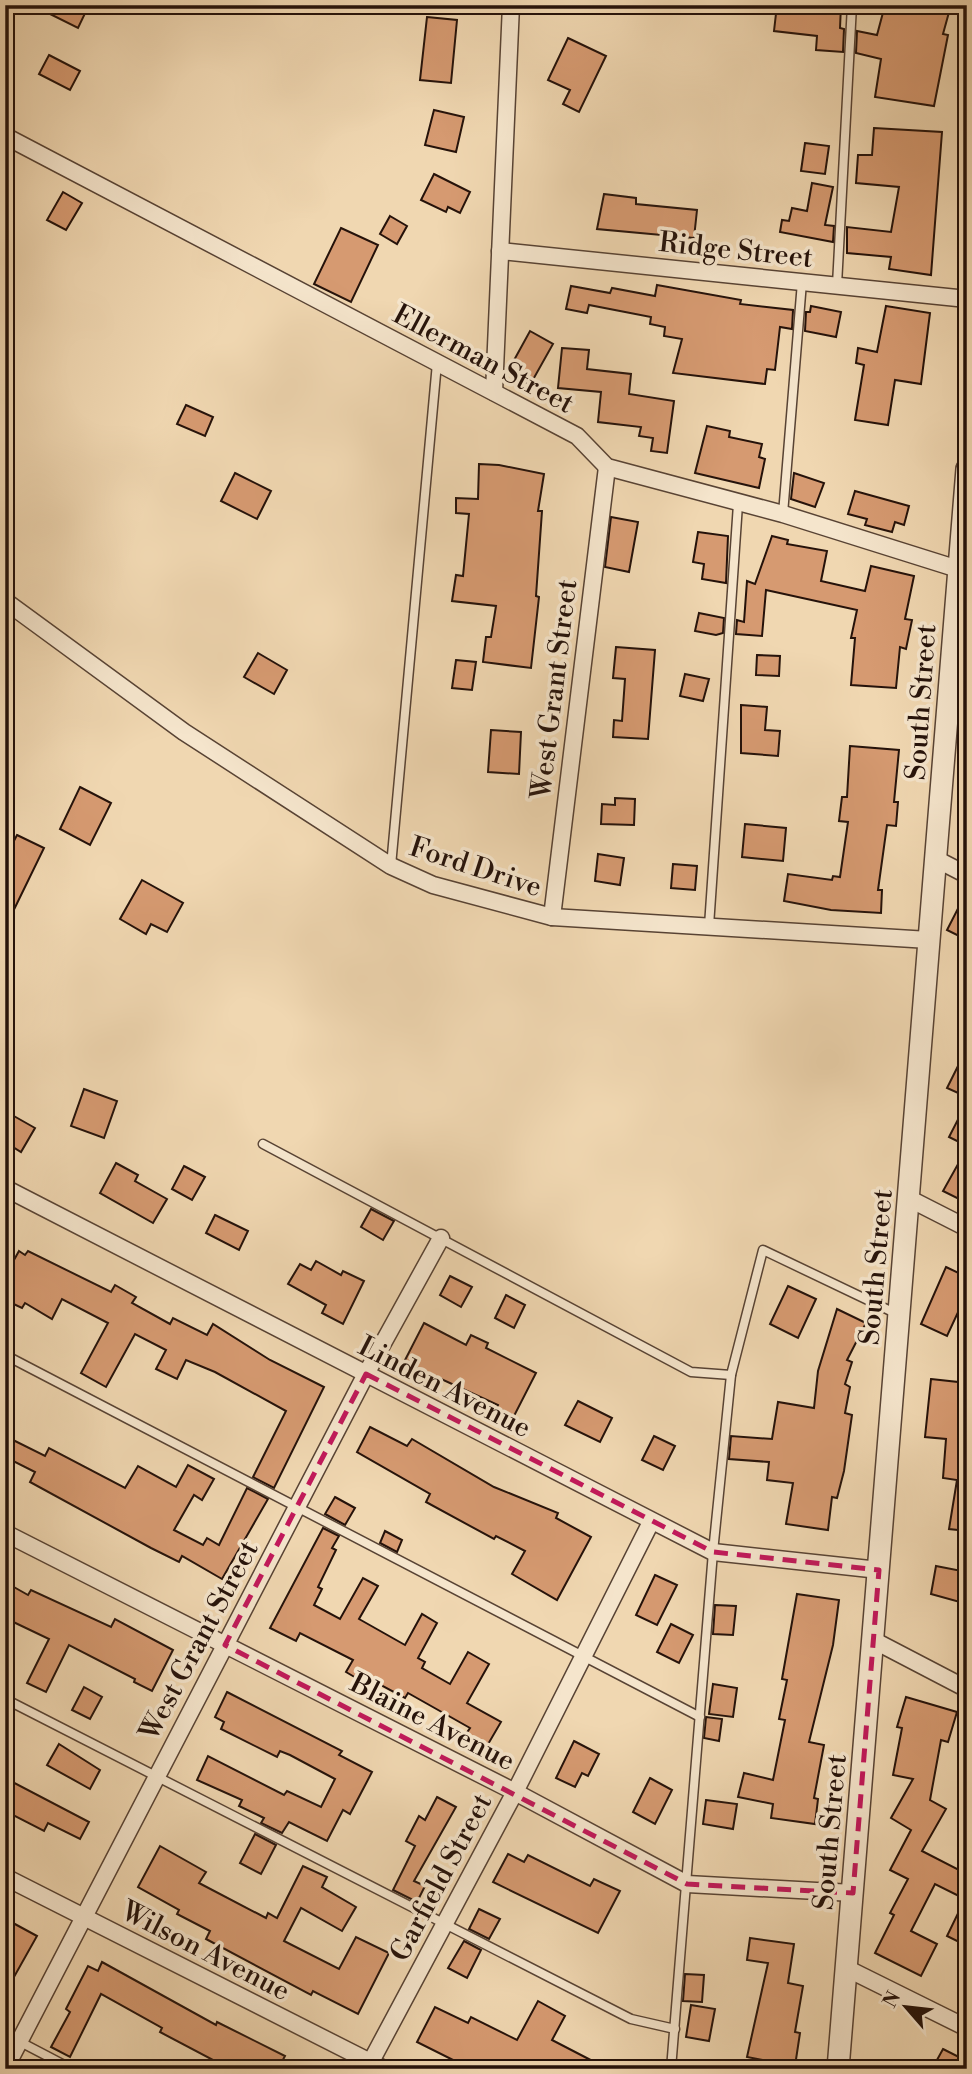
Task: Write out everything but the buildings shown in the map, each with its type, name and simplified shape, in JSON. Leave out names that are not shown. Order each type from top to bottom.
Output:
[{"type":"street","points":[[494,392],[511,5]]},
{"type":"street","name":"Ellerman Street","points":[[5,136],[577,436],[607,467]]},
{"type":"street","name":"Ridge Street","points":[[500,251],[967,299]]},
{"type":"street","points":[[607,467],[783,514],[958,569]]},
{"type":"street","name":"West Grant Street","points":[[552,918],[607,467]]},
{"type":"street","name":"South Street","points":[[838,2069],[967,469]]},
{"type":"street","name":"Ford Drive","points":[[5,601],[184,732],[391,866],[433,885],[552,918],[929,940]]},
{"type":"street","points":[[936,859],[967,875]]},
{"type":"street","name":"Linden Avenue","points":[[5,1188],[713,1552],[878,1570]]},
{"type":"street","points":[[908,1198],[967,1228]]},
{"type":"street","name":"West Grant Street","points":[[5,2069],[12,2038],[83,1918],[366,1374],[441,1238]]},
{"type":"street","name":"Garfield Street","points":[[374,2066],[651,1522]]},
{"type":"street","name":"Blaine Avenue","points":[[5,1533],[515,1793],[687,1884],[853,1893]]},
{"type":"street","points":[[873,1640],[967,1689]]},
{"type":"street","name":"Wilson Avenue","points":[[5,1877],[374,2066]]},
{"type":"street","points":[[846,1968],[967,2028]]},
{"type":"lane","points":[[837,285],[852,5]]},
{"type":"lane","points":[[783,514],[802,282]]},
{"type":"lane","points":[[391,866],[438,362]]},
{"type":"lane","points":[[709,926],[738,504]]},
{"type":"lane","points":[[263,1144],[691,1372],[731,1375]]},
{"type":"lane","points":[[671,2069],[713,1552],[731,1375],[763,1250],[899,1315]]},
{"type":"lane","points":[[5,1355],[700,1717]]},
{"type":"lane","points":[[5,1699],[444,1926],[631,2019],[675,2029]]},
{"type":"lane","points":[[12,2038],[72,2069]]},
{"type":"highlighted area","points":[[366,1374],[713,1552],[879,1570],[853,1893],[687,1884],[225,1645]]}]
